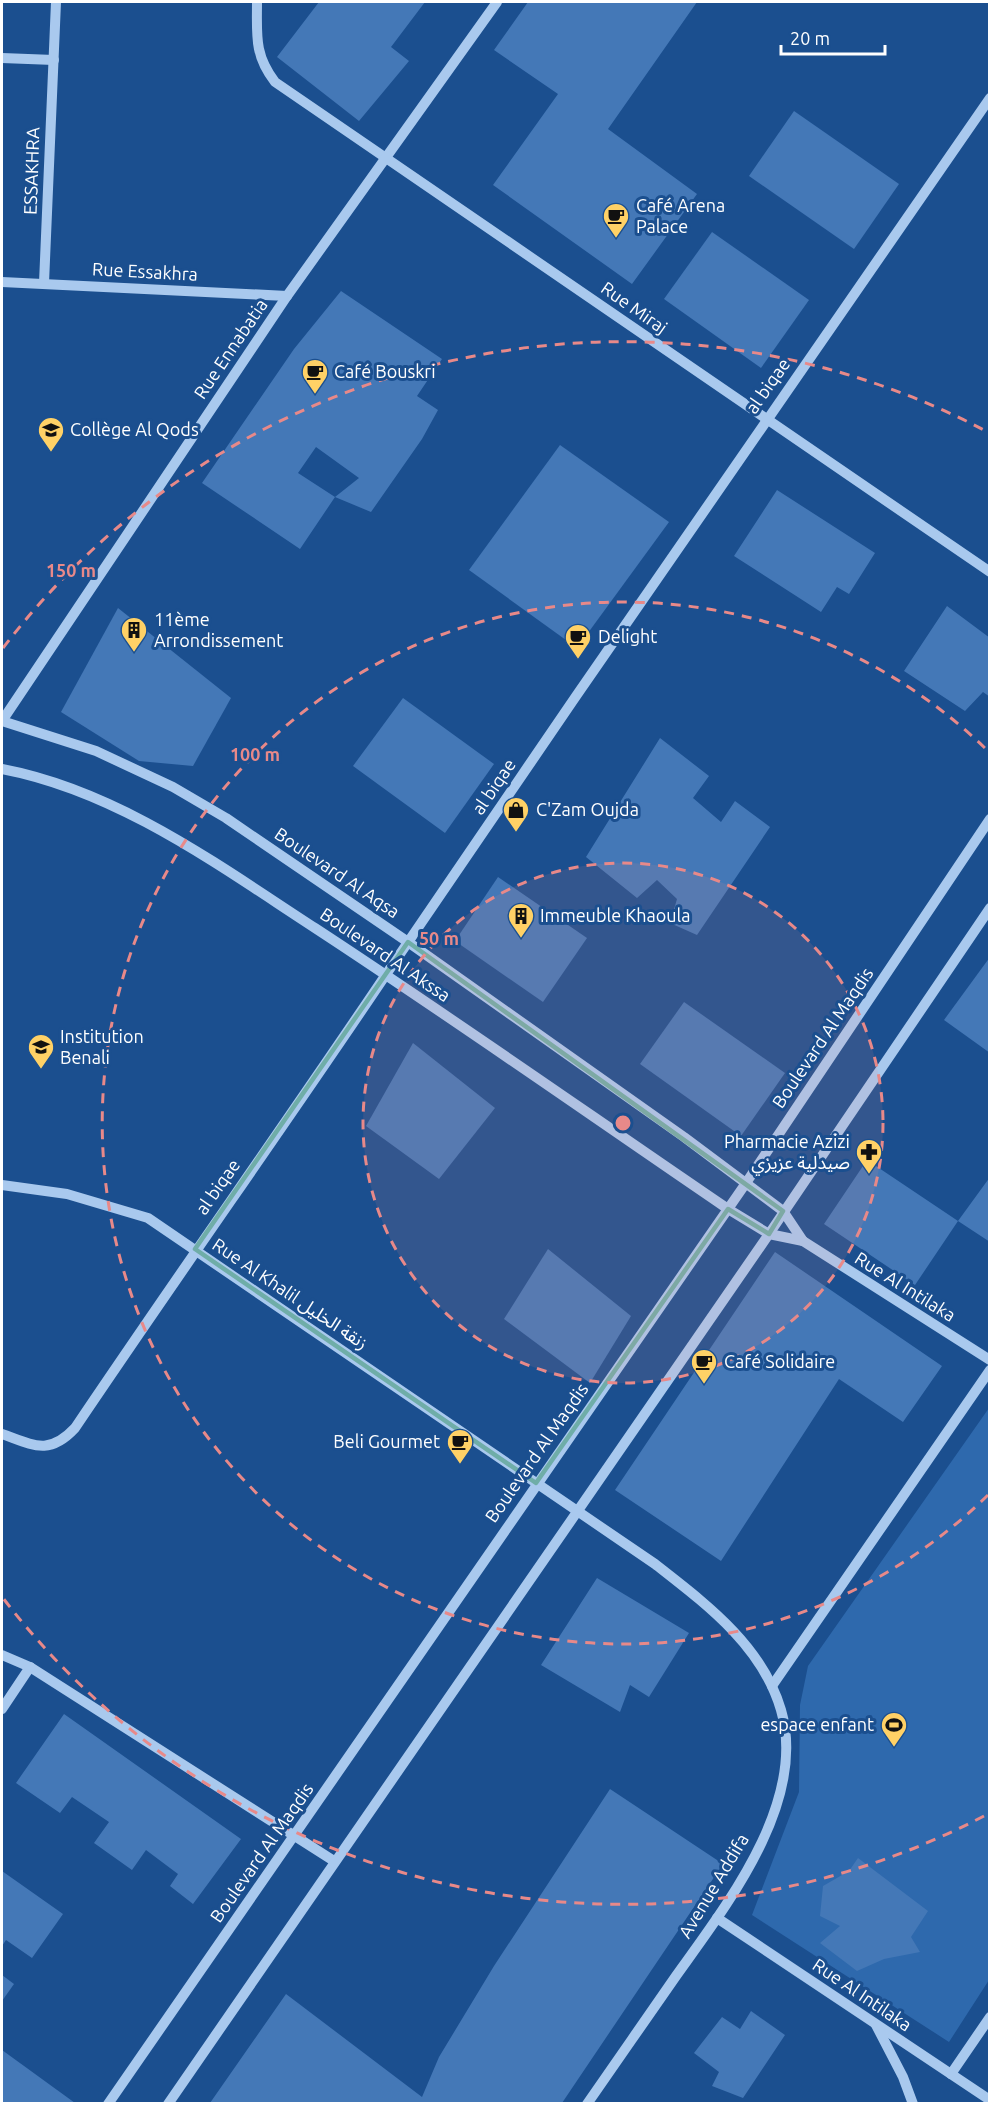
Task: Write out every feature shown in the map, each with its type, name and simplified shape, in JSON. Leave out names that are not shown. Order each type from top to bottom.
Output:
[{"type":"street","name":"ESSAKHRA","points":[[44,284],[56,2]]},
{"type":"street","name":"Rue Miraj","points":[[257,2],[257,49],[263,67],[275,82],[990,572]]},
{"type":"street","name":"Rue Ennabatia","points":[[2,721],[287,296],[497,2]]},
{"type":"street","points":[[2,58],[54,60]]},
{"type":"street","name":"al biqae","points":[[2,1434],[39,1447],[52,1446],[65,1439],[75,1428],[195,1249],[387,975],[765,419],[990,98]]},
{"type":"street","name":"Rue Essakhra","points":[[2,282],[287,296]]},
{"type":"street","name":"Boulevard Al Aqsa","points":[[2,721],[96,751],[173,787],[226,818],[408,942],[783,1211]]},
{"type":"street","name":"Boulevard Al Akssa","points":[[2,769],[76,791],[110,805],[173,837],[387,975],[728,1209],[769,1234]]},
{"type":"street","name":"Boulevard Al Maqdis","points":[[108,2103],[746,1183],[990,819]]},
{"type":"street","points":[[168,2103],[769,1234],[990,908]]},
{"type":"street","name":"Rue Al Khalil زنقة الخليل","points":[[2,1185],[67,1194],[148,1218],[537,1483]]},
{"type":"street","name":"Rue Al Intilaka","points":[[783,1211],[803,1241]]},
{"type":"street","name":"Rue Al Intilaka","points":[[769,1234],[803,1241],[990,1360]]},
{"type":"street","points":[[772,1686],[990,1370]]},
{"type":"street","name":"Avenue Addifa","points":[[537,1483],[655,1564],[727,1622],[772,1686],[781,1710],[786,1735],[786,1759],[782,1782],[773,1813],[758,1850],[717,1918],[587,2103]]},
{"type":"street","points":[[2,1655],[30,1667],[334,1861]]},
{"type":"street","points":[[2,1709],[30,1667]]},
{"type":"street","name":"Rue Al Intilaka","points":[[717,1918],[990,2100]]},
{"type":"street","points":[[951,2074],[990,2017]]},
{"type":"street","points":[[875,2024],[903,2077],[913,2103]]},
{"type":"highlighted area","points":[[408,942],[783,1211],[769,1234],[728,1209],[536,1483],[195,1249]]},
{"type":"shaded area","name":"espace enfant","points":[[989,1408],[989,1980],[949,2042],[752,1915],[799,1792],[800,1705],[808,1666]]},
{"type":"building","points":[[319,2],[425,2],[391,47],[409,61],[359,121],[277,57]]},
{"type":"building","points":[[528,2],[697,2],[608,129],[697,194],[632,284],[493,185],[558,94],[494,50]]},
{"type":"building","points":[[794,111],[899,184],[854,249],[749,176]]},
{"type":"building","points":[[712,232],[809,300],[761,368],[664,299]]},
{"type":"building","points":[[341,291],[442,359],[417,396],[438,410],[422,439],[371,512],[335,497],[300,549],[202,483],[294,349]],"holes":[[[316,447],[359,478],[335,497],[298,473]]]},
{"type":"building","points":[[560,445],[669,522],[577,648],[469,570]]},
{"type":"building","points":[[777,490],[875,553],[849,594],[837,587],[821,612],[734,556]]},
{"type":"building","points":[[947,606],[990,638],[990,697],[983,692],[965,711],[904,671]]},
{"type":"building","name":"11ème Arrondissement","points":[[118,608],[231,698],[193,766],[139,761],[61,712]]},
{"type":"building","points":[[403,698],[494,764],[445,833],[353,766]]},
{"type":"building","points":[[660,738],[709,776],[693,798],[721,822],[735,801],[770,827],[697,935],[670,923],[677,899],[657,880],[637,898],[586,857]]},
{"type":"building","name":"Immeuble Khaoula","points":[[498,877],[587,938],[543,1002],[455,941]]},
{"type":"building","points":[[990,957],[990,1053],[944,1020]]},
{"type":"building","points":[[684,1002],[785,1073],[741,1136],[640,1064]]},
{"type":"building","points":[[413,1043],[495,1108],[439,1179],[366,1126]]},
{"type":"building","points":[[867,1160],[958,1221],[915,1285],[824,1224]]},
{"type":"building","points":[[990,1177],[990,1242],[958,1221]]},
{"type":"building","points":[[548,1249],[631,1316],[590,1383],[504,1319]]},
{"type":"building","points":[[775,1252],[942,1366],[903,1422],[839,1379],[721,1561],[615,1490]]},
{"type":"building","points":[[597,1578],[689,1633],[649,1697],[630,1685],[620,1712],[541,1665]]},
{"type":"building","points":[[64,1714],[241,1839],[193,1904],[170,1886],[178,1874],[146,1850],[132,1870],[94,1843],[109,1822],[72,1797],[60,1813],[16,1783]]},
{"type":"building","points":[[610,1789],[723,1864],[562,2103],[210,2103],[286,1994],[422,2097],[439,2057],[494,1966]]},
{"type":"building","points":[[858,1858],[928,1911],[911,1937],[920,1952],[884,1959],[857,1971],[820,1943],[840,1926],[820,1916],[823,1886],[849,1871]]},
{"type":"building","points":[[2,1871],[63,1914],[32,1958],[6,1940],[2,1946]]},
{"type":"building","points":[[2,1975],[14,1984],[2,2001]]},
{"type":"building","points":[[751,2011],[785,2035],[743,2098],[712,2086],[719,2072],[694,2053],[722,2017],[740,2029]]},
{"type":"building","points":[[2,2050],[75,2103],[2,2103]]},
{"type":"place","name":"Café Arena Palace","points":[[616,239]]},
{"type":"place","name":"Café Bouskri","points":[[315,395]]},
{"type":"place","name":"Collège Al Qods","points":[[51,453]]},
{"type":"place","name":"11ème Arrondissement","points":[[134,653]]},
{"type":"place","name":"Delight","points":[[578,660]]},
{"type":"place","name":"C'Zam Oujda","points":[[516,833]]},
{"type":"place","name":"Immeuble Khaoula","points":[[521,939]]},
{"type":"place","name":"Institution Benali","points":[[41,1070]]},
{"type":"place","name":"Pharmacie Azizi صيدلية عزيزي","points":[[869,1175]]},
{"type":"place","name":"Café Solidaire","points":[[704,1385]]},
{"type":"place","name":"Beli Gourmet","points":[[460,1465]]},
{"type":"place","name":"espace enfant","points":[[894,1748]]}]
